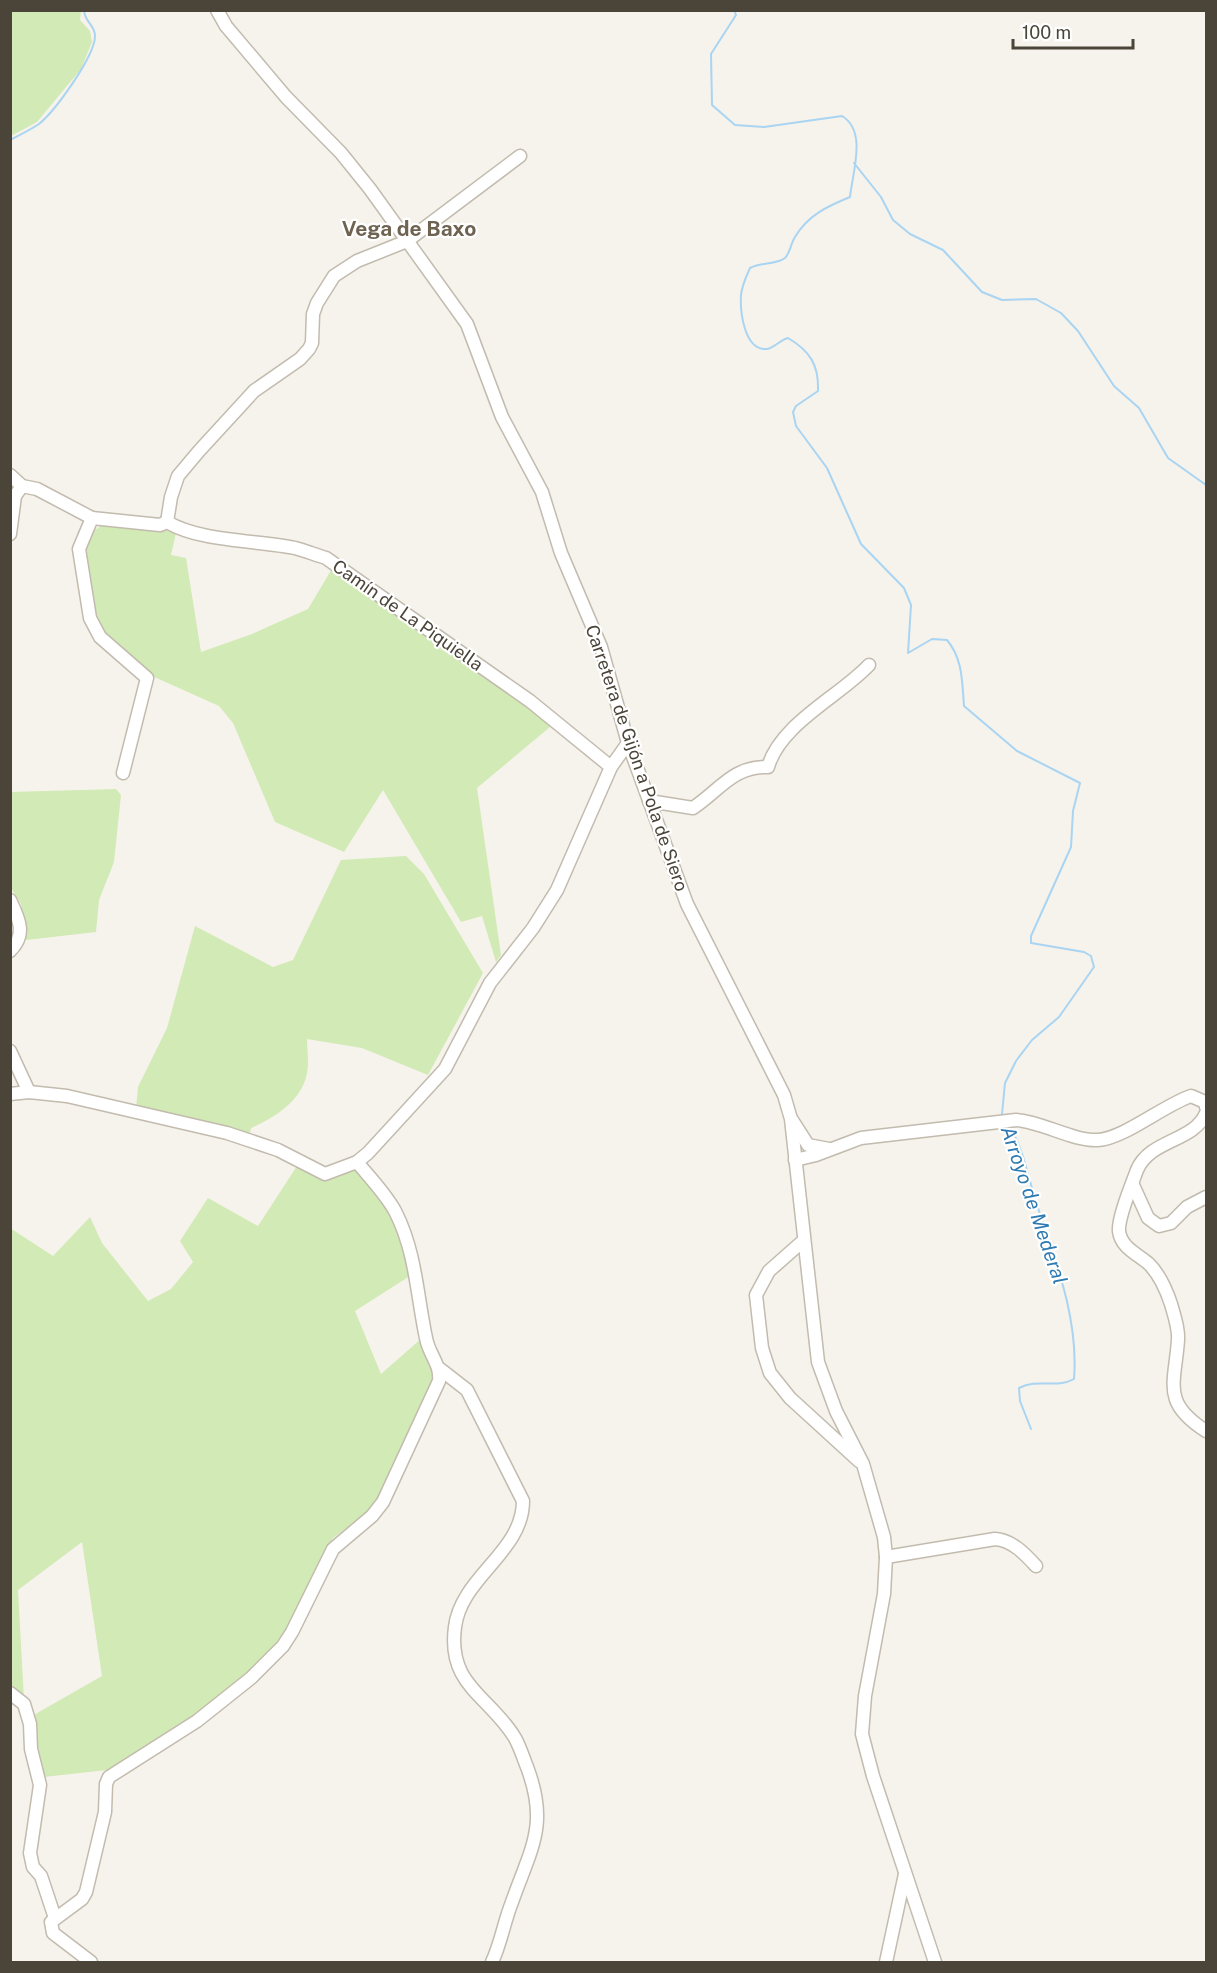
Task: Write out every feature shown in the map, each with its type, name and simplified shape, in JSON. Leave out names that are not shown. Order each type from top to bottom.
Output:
[{"type":"street","name":"Carretera de Gijón a Pola de Siero","points":[[217,10],[226,26],[286,98],[341,153],[466,324],[502,417],[542,492],[561,553],[601,647],[628,743],[687,904],[784,1095],[791,1119],[812,1325],[823,1381],[863,1464],[884,1537],[886,1557],[884,1593],[865,1695],[862,1734],[873,1776],[935,1962]]},
{"type":"street","points":[[167,522],[171,496],[178,476],[198,451],[254,391],[300,359],[309,349],[312,343],[313,314],[317,303],[334,276],[357,261],[407,241],[520,156]]},
{"type":"street","name":"Camín de La Piquiella","points":[[10,475],[22,486],[37,489],[92,518],[160,525],[167,522],[175,527],[297,549],[326,558],[530,701],[610,767]]},
{"type":"street","points":[[10,534],[15,496],[22,486]]},
{"type":"street","points":[[92,518],[80,549],[90,618],[99,637],[147,678],[123,773]]},
{"type":"street","points":[[649,801],[693,808],[745,768],[768,767],[786,738],[869,665]]},
{"type":"street","points":[[10,1094],[29,1092],[67,1096],[244,1137],[325,1174],[357,1162],[426,1093],[446,1069],[490,983],[533,928],[557,890],[610,767],[628,743]]},
{"type":"street","points":[[10,900],[21,923],[19,941],[10,951]]},
{"type":"street","points":[[10,1051],[29,1092]]},
{"type":"street","points":[[795,1155],[833,1149],[861,1138],[1016,1120],[1028,1120],[1098,1140],[1120,1133],[1191,1096],[1204,1102],[1206,1107]]},
{"type":"street","points":[[1206,1113],[1195,1127],[1145,1157],[1138,1169],[1120,1220],[1119,1232],[1123,1242],[1149,1264],[1167,1292],[1178,1338],[1173,1368],[1175,1396],[1183,1412],[1206,1431]]},
{"type":"street","points":[[791,1119],[808,1145]]},
{"type":"street","points":[[795,1155],[808,1145],[833,1149]]},
{"type":"street","points":[[357,1162],[396,1212],[416,1268],[426,1340],[440,1369],[467,1390],[523,1501],[523,1515],[517,1530],[468,1595],[455,1626],[459,1668],[466,1683],[514,1736],[536,1799],[536,1834],[492,1962]]},
{"type":"street","points":[[1133,1185],[1148,1218],[1160,1226],[1171,1223],[1187,1207],[1206,1197]]},
{"type":"street","points":[[803,1241],[769,1271],[756,1295],[762,1348],[770,1373],[789,1398],[863,1464]]},
{"type":"street","points":[[91,1962],[50,1928],[55,1918],[82,1899],[86,1892],[105,1812],[106,1784],[109,1777],[196,1721],[251,1678],[283,1646],[333,1549],[372,1516],[383,1502],[439,1381],[440,1369]]},
{"type":"street","points":[[886,1557],[1002,1539],[1022,1552],[1036,1566]]},
{"type":"street","points":[[10,1693],[24,1704],[30,1724],[31,1749],[40,1785],[30,1853],[33,1867],[41,1876],[55,1918]]},
{"type":"street","points":[[886,1962],[905,1874]]},
{"type":"green space","points":[[11,10],[81,11],[80,20],[90,31],[92,42],[81,69],[37,122],[11,136]]},
{"type":"green space","points":[[102,525],[141,525],[176,533],[171,555],[186,558],[201,652],[252,634],[308,609],[333,567],[522,700],[550,727],[477,788],[501,955],[496,962],[482,916],[461,922],[383,790],[344,852],[275,822],[233,723],[219,706],[152,676],[106,635],[94,608],[83,546],[91,533]]},
{"type":"green space","points":[[116,789],[121,795],[114,862],[99,900],[96,932],[26,940],[21,904],[11,888],[10,792]]},
{"type":"green space","points":[[406,856],[424,874],[483,973],[428,1075],[362,1048],[307,1039],[307,1075],[297,1095],[281,1111],[251,1128],[250,1133],[136,1109],[138,1087],[167,1028],[195,926],[273,967],[293,960],[341,860]]},
{"type":"green space","points":[[297,1166],[326,1178],[356,1169],[392,1215],[413,1274],[355,1311],[381,1374],[422,1338],[436,1378],[380,1499],[370,1511],[333,1538],[280,1642],[245,1678],[196,1717],[107,1770],[44,1777],[32,1716],[102,1676],[82,1542],[18,1590],[24,1700],[11,1689],[10,1228],[53,1256],[90,1217],[102,1243],[148,1301],[171,1289],[193,1262],[180,1241],[208,1198],[258,1226]]},
{"type":"waterway","points":[[10,140],[39,124],[64,95],[82,69],[94,44],[95,35],[84,10]]},
{"type":"waterway","name":"Arroyo de Mederal","points":[[734,10],[736,15],[711,54],[712,105],[735,125],[764,127],[842,116],[850,123],[856,141],[850,197],[812,217],[800,229],[785,258],[750,268],[741,295],[741,310],[748,337],[759,348],[767,349],[788,338],[802,348],[812,360],[817,374],[818,391],[796,406],[793,412],[796,426],[827,468],[861,544],[904,588],[911,605],[908,653],[932,639],[947,640],[959,663],[964,706],[1017,751],[1080,783],[1073,811],[1071,847],[1031,936],[1031,943],[1084,952],[1091,956],[1094,967],[1059,1017],[1032,1040],[1016,1061],[1005,1083],[1002,1114],[1004,1118]]},
{"type":"waterway","points":[[854,163],[881,197],[893,220],[910,234],[943,250],[982,292],[1002,300],[1036,299],[1061,313],[1078,331],[1114,386],[1139,408],[1168,458],[1206,485]]},
{"type":"waterway","name":"Arroyo de Mederal","points":[[1009,1125],[1021,1151],[1064,1288],[1075,1356],[1074,1379],[1067,1382],[1033,1384],[1019,1388],[1020,1401],[1031,1429]]},
{"type":"district","name":"Vega de Baxo","points":[[409,228]]}]
